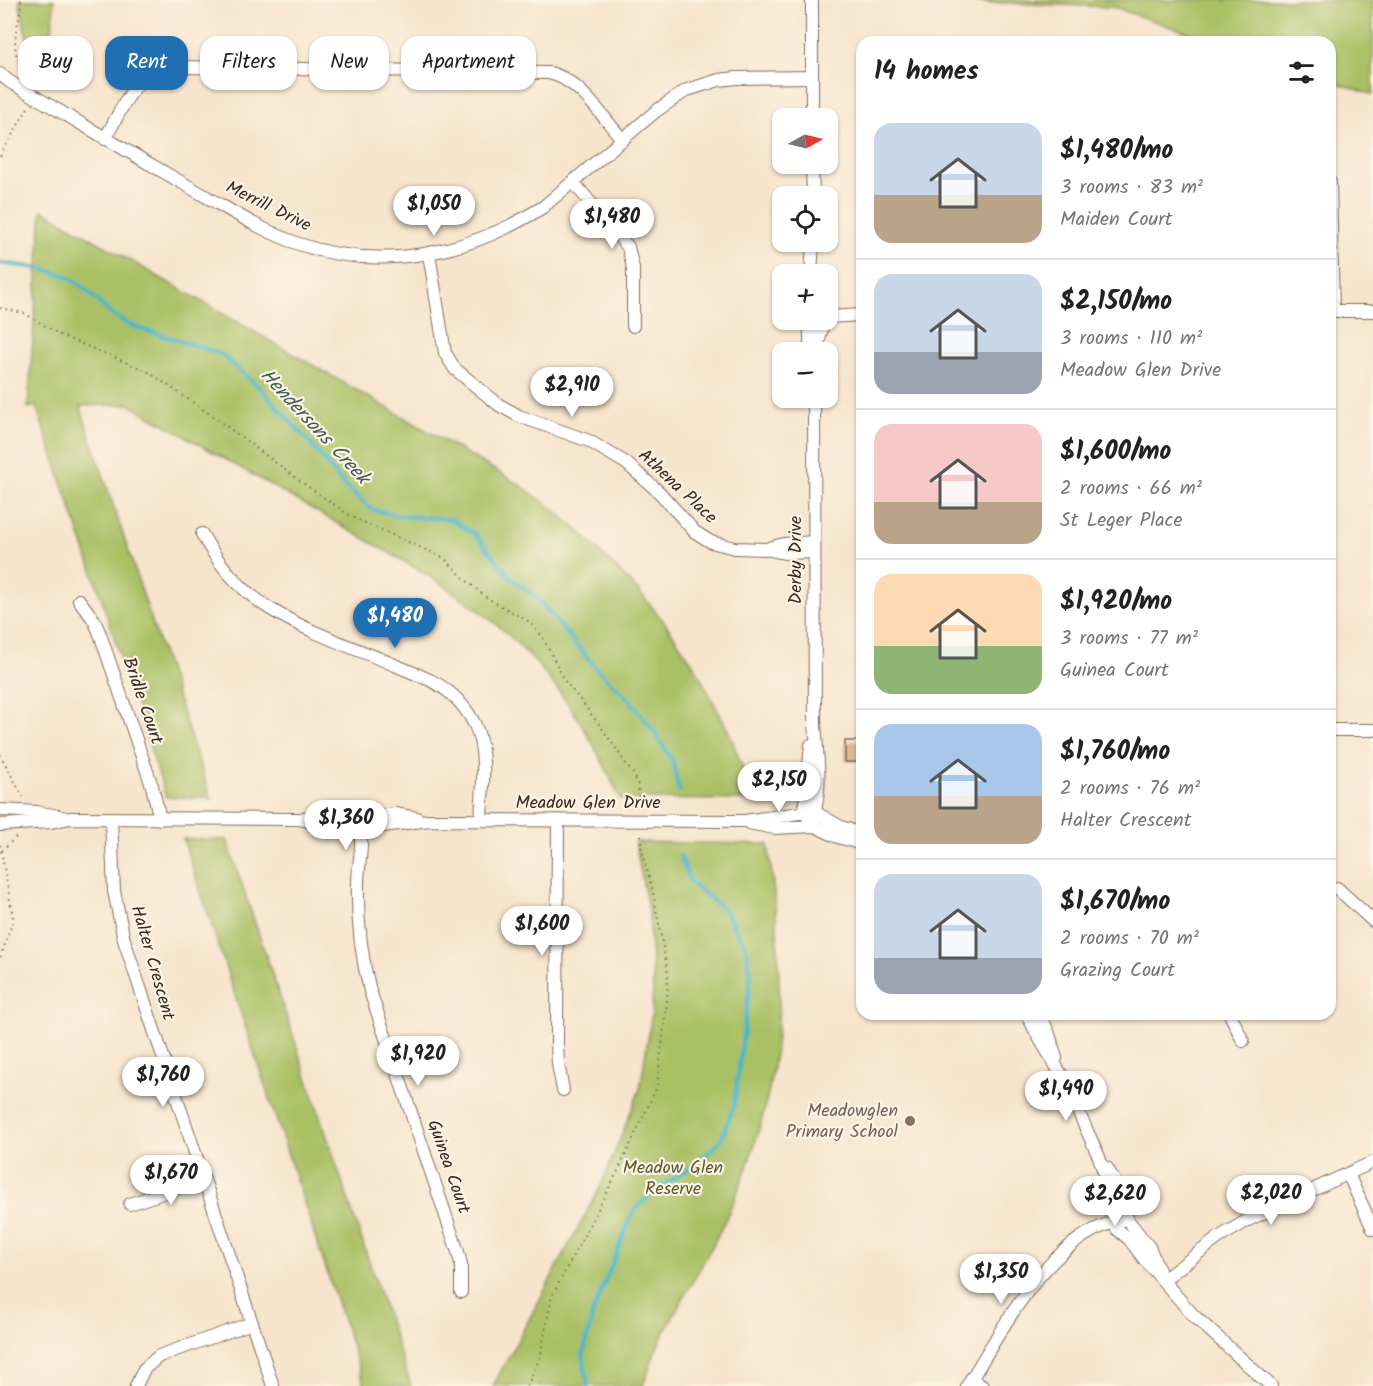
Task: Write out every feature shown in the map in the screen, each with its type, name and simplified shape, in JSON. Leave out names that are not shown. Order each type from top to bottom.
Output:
[{"type":"street","points":[[812,0],[812,108]]},
{"type":"street","points":[[188,67],[549,73],[562,77],[578,89],[623,140]]},
{"type":"street","name":"Merrill Drive","points":[[3,78],[250,221],[300,244],[331,252],[373,258],[429,254],[478,241],[522,220],[543,207],[672,99],[701,85],[736,78],[812,77]]},
{"type":"street","points":[[105,139],[133,90]]},
{"type":"street","points":[[573,182],[628,247],[633,268],[633,326]]},
{"type":"street","name":"Athena Place","points":[[429,254],[446,353],[455,369],[509,411],[589,441],[626,463],[644,477],[687,525],[711,542],[735,548],[765,549],[784,553],[814,547]]},
{"type":"street","points":[[838,311],[856,312]]},
{"type":"street","points":[[1336,311],[1373,311]]},
{"type":"street","points":[[838,316],[856,314]]},
{"type":"street","name":"Derby Drive","points":[[810,825],[807,774],[815,723],[814,408]]},
{"type":"street","points":[[202,534],[213,555],[231,577],[274,612],[430,681],[449,692],[460,702],[475,725],[480,741],[481,820]]},
{"type":"street","name":"Bridle Court","points":[[79,600],[94,620],[100,634],[152,786],[160,819]]},
{"type":"street","points":[[1336,730],[1373,730]]},
{"type":"street","name":"Meadow Glen Drive","points":[[0,810],[36,812],[70,818]]},
{"type":"street","points":[[810,812],[856,832]]},
{"type":"street","name":"Meadow Glen Drive","points":[[299,819],[357,832],[430,820],[745,821],[810,812]]},
{"type":"street","name":"Meadow Glen Drive","points":[[0,825],[70,818],[299,819],[333,813],[358,819],[395,814],[430,820]]},
{"type":"street","name":"Halter Crescent","points":[[111,818],[114,891],[124,940],[273,1386]]},
{"type":"street","name":"Guinea Court","points":[[358,819],[357,832],[361,860],[358,880],[358,934],[369,991],[458,1252],[461,1264],[461,1292]]},
{"type":"street","points":[[558,820],[557,1043],[562,1090]]},
{"type":"street","name":"Meadow Glen Drive","points":[[745,821],[774,828],[810,825],[856,842]]},
{"type":"street","points":[[1337,888],[1373,921]]},
{"type":"street","points":[[1030,1020],[1061,1074],[1099,1157],[1110,1191],[1116,1225],[1193,1315],[1271,1386]]},
{"type":"street","points":[[1043,1020],[1061,1074]]},
{"type":"street","points":[[1233,1020],[1243,1041]]},
{"type":"street","points":[[1099,1157],[1117,1183],[1122,1194],[1127,1219],[1149,1247],[1163,1280]]},
{"type":"street","points":[[1163,1280],[1233,1228],[1373,1162]]},
{"type":"street","points":[[1348,1174],[1373,1229]]},
{"type":"street","points":[[130,1204],[203,1179]]},
{"type":"street","points":[[973,1384],[1035,1281],[1048,1265],[1066,1250],[1127,1219]]},
{"type":"street","points":[[136,1386],[144,1369],[159,1356],[252,1323]]},
{"type":"path","points":[[0,156],[46,77],[24,65],[16,56],[15,42],[21,16],[21,0]]},
{"type":"path","points":[[0,308],[24,314],[60,335],[147,371],[217,418],[329,502],[370,526],[444,558],[487,598],[528,621],[542,636],[565,681],[602,728],[635,777],[638,785],[641,847],[654,892],[668,974],[657,1087],[617,1173],[552,1296],[540,1358],[527,1386]]},
{"type":"path","points":[[0,754],[24,797],[16,797]]},
{"type":"path","points":[[0,852],[14,841],[26,824]]},
{"type":"path","points":[[0,845],[13,916],[0,958]]},
{"type":"green space","points":[[19,0],[54,0],[52,36],[26,35]]},
{"type":"green space","points":[[917,0],[1373,0],[1373,95],[1336,83],[1336,36],[1198,36],[1113,7]]},
{"type":"green space","points":[[42,210],[520,485],[555,510],[637,589],[665,623],[695,667],[729,732],[755,800],[620,799],[601,758],[566,700],[522,648],[481,612],[436,581],[389,553],[129,404],[80,406],[211,798],[166,797],[36,406],[28,408]]},
{"type":"green space","points":[[183,839],[227,840],[411,1386],[365,1386]]},
{"type":"green space","name":"Meadow Glen Reserve","points":[[635,842],[768,844],[779,959],[779,998],[774,1058],[762,1118],[733,1204],[662,1336],[643,1386],[493,1386],[602,1184],[640,1089],[652,1012],[653,981],[649,914]]},
{"type":"building","points":[[845,741],[856,741],[856,762],[845,762]]},
{"type":"waterway","name":"Hendersons Creek","points":[[0,263],[39,268],[67,276],[83,287],[111,314],[130,325],[221,354],[258,386],[305,437],[344,485],[371,509],[400,516],[451,519],[476,535],[512,579],[536,597],[595,667],[629,699],[656,734],[673,762],[679,791]]},
{"type":"waterway","name":"Hendersons Creek","points":[[588,1386],[583,1356],[593,1312],[633,1212],[652,1193],[699,1162],[721,1140],[734,1105],[751,975],[746,947],[725,911],[690,882],[680,855]]},
{"type":"place","name":"Meadowglen Primary School","points":[[910,1121]]}]
